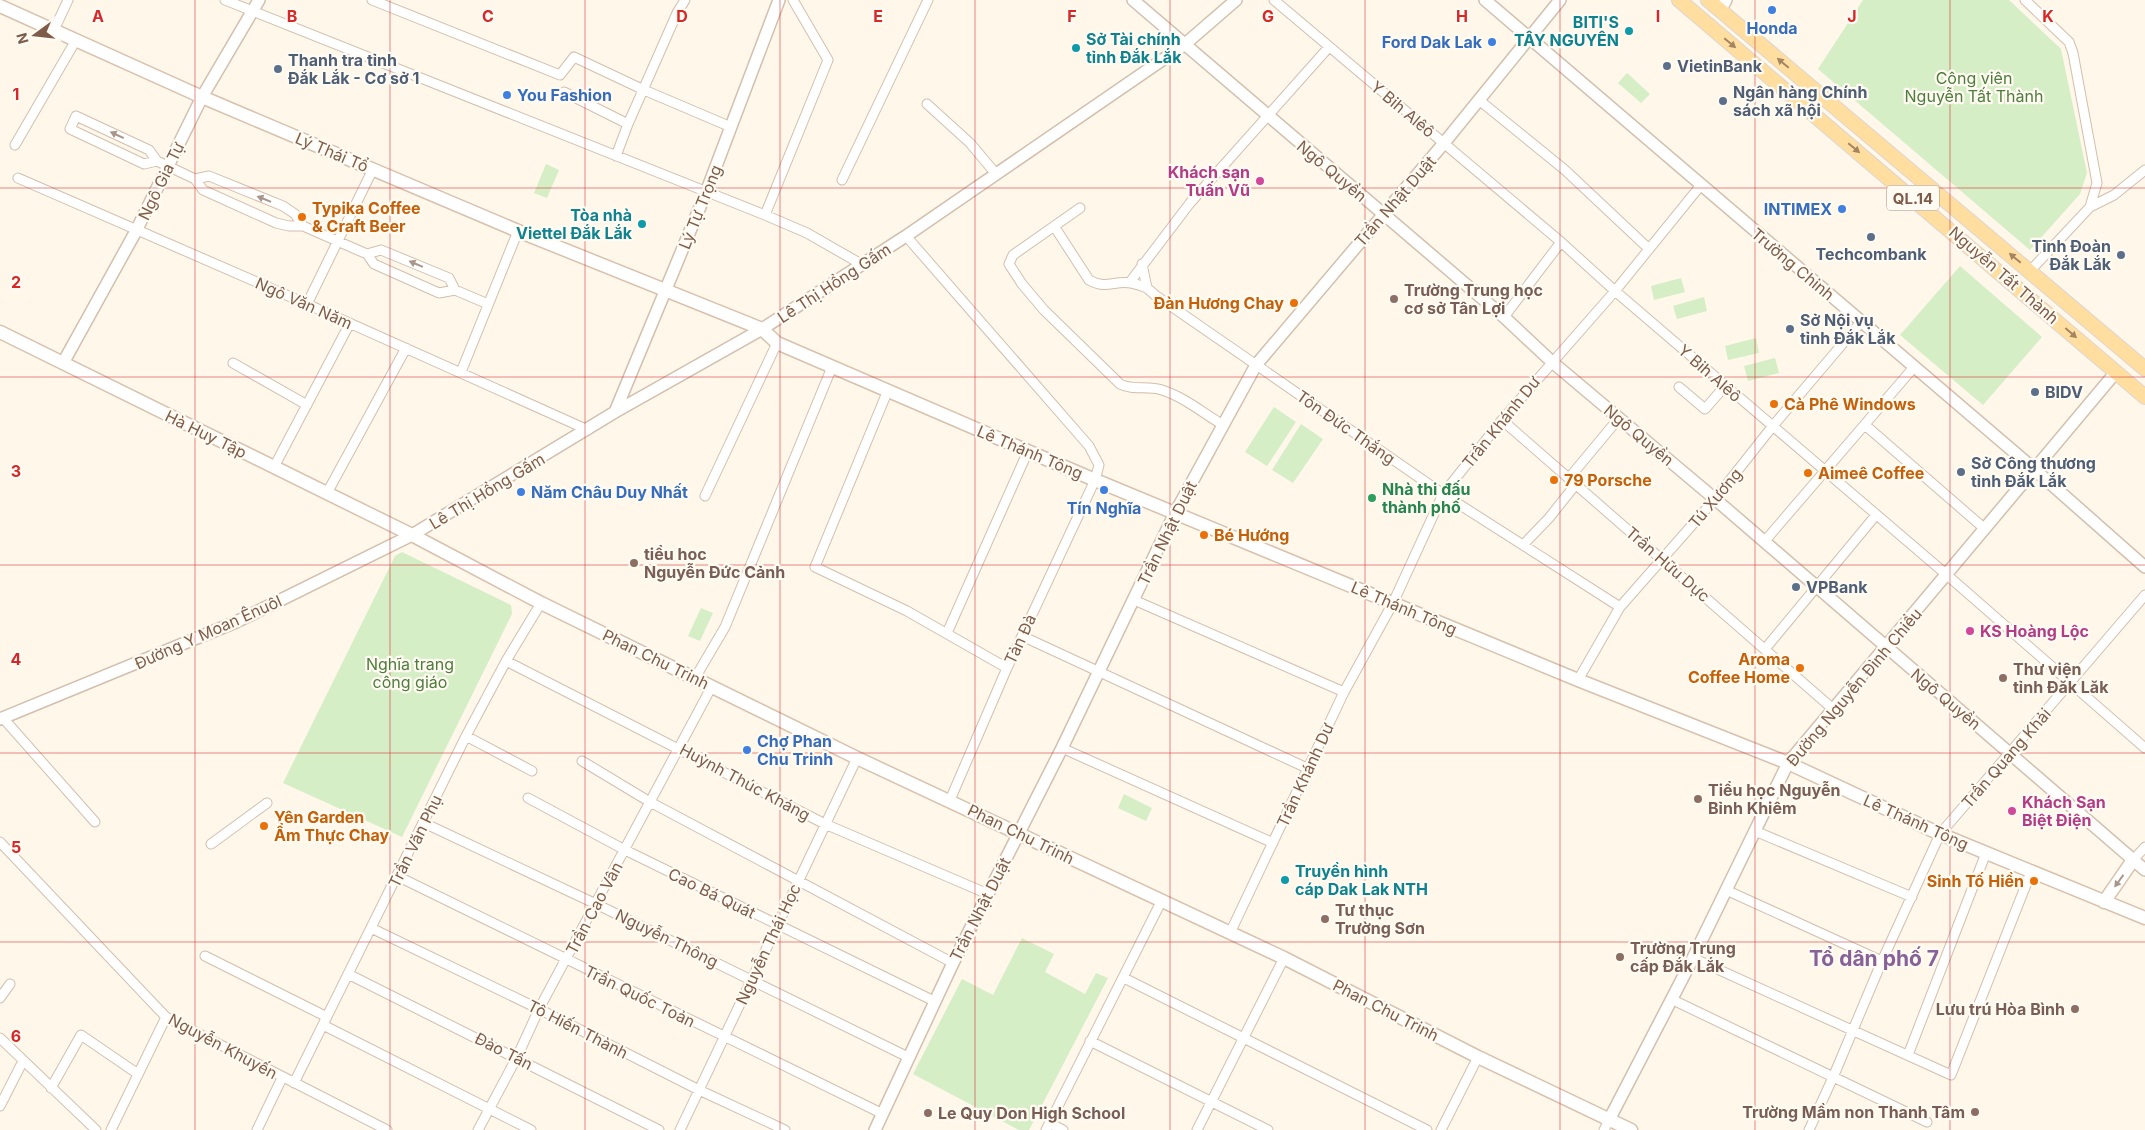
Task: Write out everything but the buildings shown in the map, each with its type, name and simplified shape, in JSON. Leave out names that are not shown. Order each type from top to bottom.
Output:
[{"type":"main road","name":"Nguyễn Tất Thành","points":[[1679,0],[2016,285],[2145,397]]},
{"type":"main road","name":"Nguyễn Tất Thành","points":[[1708,0],[1723,5],[2145,369]]},
{"type":"main road","points":[[1709,25],[1723,5]]},
{"type":"main road","name":"Lý Thái Tổ","points":[[0,6],[202,97],[373,170],[518,231],[667,289]]},
{"type":"main road","points":[[2016,285],[2030,270]]},
{"type":"main road","name":"Lê Thánh Tông","points":[[667,289],[762,329],[777,343],[1095,480],[1578,680],[1788,763],[1940,834],[2145,918]]},
{"type":"main road","name":"Hà Huy Tập","points":[[0,332],[412,535]]},
{"type":"main road","name":"Phan Chu Trinh","points":[[412,535],[541,602],[857,758],[1284,958],[1606,1125],[1631,1130]]},
{"type":"main road","points":[[2104,902],[2133,860]]},
{"type":"street","points":[[54,30],[68,0]]},
{"type":"street","points":[[225,0],[706,190],[808,233],[861,264]]},
{"type":"street","name":"Ngô Gia Tự","points":[[63,363],[136,231],[202,97],[259,0]]},
{"type":"street","points":[[372,0],[560,75],[574,57],[644,90],[731,127]]},
{"type":"street","points":[[616,156],[628,124],[677,13],[685,0]]},
{"type":"street","name":"Lý Tự Trọng","points":[[616,412],[731,127],[778,0]]},
{"type":"street","points":[[765,215],[828,60],[793,0]]},
{"type":"street","points":[[842,180],[928,0]]},
{"type":"street","name":"Ngô Quyền","points":[[1133,0],[2145,870]]},
{"type":"street","name":"Lê Thị Hồng Gấm","points":[[412,535],[616,412],[762,329],[906,236],[1184,45],[1236,0]]},
{"type":"street","name":"Y Bih Alêô","points":[[1274,0],[1561,242],[1615,291],[1947,575],[2069,684],[2145,748]]},
{"type":"street","name":"Trường Chinh","points":[[1485,0],[2034,469],[2145,567]]},
{"type":"street","name":"Trần Nhật Duật","points":[[875,1130],[934,1001],[1062,748],[1097,671],[1134,600],[1175,513],[1256,364],[1444,143],[1560,0]]},
{"type":"street","points":[[2025,0],[2069,42],[2073,53],[2097,183],[2090,206]]},
{"type":"street","points":[[15,144],[76,40]]},
{"type":"street","points":[[1054,226],[1089,280],[1098,285],[1108,286],[1130,282],[1190,203],[1330,47]]},
{"type":"street","points":[[564,92],[628,124]]},
{"type":"street","points":[[1479,100],[1565,170],[1649,249]]},
{"type":"street","points":[[927,104],[970,143],[996,174]]},
{"type":"street","points":[[157,161],[144,164],[70,129],[76,116],[149,150],[157,161],[195,178],[210,176],[283,206],[295,214],[304,226]]},
{"type":"street","points":[[307,304],[373,170]]},
{"type":"street","points":[[2030,270],[2090,206],[2114,195],[2145,170]]},
{"type":"street","name":"Ngô Văn Năm","points":[[18,178],[461,372],[588,430]]},
{"type":"street","points":[[195,178],[203,190],[276,223],[304,226],[367,254],[374,264],[440,293],[455,290],[488,304]]},
{"type":"street","name":"Trần Khánh Dư","points":[[1230,933],[1344,692],[1393,603],[1443,494],[1551,361],[1615,291],[1701,185]]},
{"type":"street","points":[[1080,208],[1010,259],[1010,267],[1033,298],[1120,384],[1130,387],[1160,389],[1175,395],[1222,425]]},
{"type":"street","points":[[461,372],[518,231]]},
{"type":"street","points":[[906,236],[1090,446],[1099,465],[1095,480]]},
{"type":"street","points":[[1504,317],[1561,242]]},
{"type":"street","points":[[367,254],[381,250],[449,278],[455,290]]},
{"type":"street","points":[[1142,264],[1147,288]]},
{"type":"street","name":"Tôn Đức Thắng","points":[[1130,282],[1147,288],[1443,494],[1620,607]]},
{"type":"street","name":"Tú Xương","points":[[1578,680],[1620,607],[1715,499],[1772,427],[1862,322]]},
{"type":"street","points":[[274,467],[350,323]]},
{"type":"street","points":[[706,496],[777,343]]},
{"type":"street","points":[[328,494],[406,348]]},
{"type":"street","points":[[233,362],[307,405]]},
{"type":"street","points":[[695,678],[725,627],[832,367]]},
{"type":"street","points":[[1764,542],[1914,367]]},
{"type":"street","name":"Đường Nguyễn Đình Chiểu","points":[[1606,1125],[1693,958],[1788,763],[2116,372]]},
{"type":"street","points":[[1679,387],[1705,409],[1725,386]]},
{"type":"street","points":[[888,390],[815,566],[907,611],[1007,668]]},
{"type":"street","points":[[1523,545],[1549,518],[1572,481],[1619,418]]},
{"type":"street","name":"Trần Hữu Dực","points":[[1502,420],[1834,709]]},
{"type":"street","points":[[1865,425],[1985,529]]},
{"type":"street","points":[[947,633],[1028,451]]},
{"type":"street","name":"Tản Đà","points":[[950,800],[1007,668],[1095,480]]},
{"type":"street","points":[[1765,649],[1876,515]]},
{"type":"street","name":"Đường Y Moan Ênuôl","points":[[1,719],[236,622],[412,535]]},
{"type":"street","name":"Trần Quang Khải","points":[[1809,1130],[1853,1032],[1882,961],[1940,834],[2145,595]]},
{"type":"street","points":[[1134,600],[1344,692]]},
{"type":"street","name":"Trần Văn Phụ","points":[[294,1083],[466,736],[506,661],[541,602]]},
{"type":"street","points":[[1022,636],[1309,768]]},
{"type":"street","name":"Huỳnh Thúc Kháng","points":[[506,661],[825,824],[988,894]]},
{"type":"street","name":"Trần Cao Vân","points":[[478,1130],[517,1057],[539,1009],[625,850],[677,747],[712,686]]},
{"type":"street","points":[[1,719],[95,822]]},
{"type":"street","points":[[466,736],[532,771]]},
{"type":"street","points":[[1062,748],[1273,843]]},
{"type":"street","name":"Nguyễn Thái Học","points":[[680,1130],[857,758]]},
{"type":"street","points":[[582,761],[650,802],[953,963]]},
{"type":"street","name":"Cao Bá Quát","points":[[528,798],[625,850],[777,926],[934,1001]]},
{"type":"street","points":[[211,844],[267,803]]},
{"type":"street","name":"Nguyễn Thông","points":[[424,823],[596,904],[908,1057]]},
{"type":"street","points":[[1755,831],[1912,897]]},
{"type":"street","name":"Nguyễn Khuyến","points":[[0,842],[166,1017],[282,1078],[388,1130]]},
{"type":"street","points":[[2133,860],[2145,847]]},
{"type":"street","points":[[1908,1055],[1986,853]]},
{"type":"street","points":[[1693,958],[1951,1075],[2031,872]]},
{"type":"street","name":"Trần Quốc Toản","points":[[397,876],[883,1114]]},
{"type":"street","points":[[1726,890],[1882,961]]},
{"type":"street","points":[[1063,1130],[1047,1127],[1162,900]]},
{"type":"street","name":"Tô Hiến Thành","points":[[371,928],[785,1130]]},
{"type":"street","points":[[205,956],[531,1130]]},
{"type":"street","points":[[1197,1130],[1284,958]]},
{"type":"street","name":"Đào Tấn","points":[[348,974],[517,1057],[659,1130]]},
{"type":"street","points":[[1124,978],[1243,1036],[1427,1130]]},
{"type":"street","points":[[0,998],[10,984]]},
{"type":"street","points":[[1672,999],[1834,1075],[1927,1122]]},
{"type":"street","points":[[111,1130],[166,1017]]},
{"type":"street","points":[[51,1088],[81,1035],[138,1074]]},
{"type":"street","points":[[0,1038],[96,1130]]},
{"type":"street","points":[[1090,1041],[1268,1130]]},
{"type":"street","points":[[1441,1130],[1478,1057]]},
{"type":"street","points":[[0,1106],[24,1061]]},
{"type":"street","points":[[257,1130],[282,1078]]},
{"type":"green space","name":"Công viên Nguyễn Tất Thành","points":[[1863,0],[2009,0],[2061,49],[2087,173],[2080,194],[2030,250],[1818,69]]},
{"type":"green space","points":[[1627,73],[1650,94],[1641,103],[1618,83]]},
{"type":"green space","points":[[546,164],[559,170],[547,198],[534,193]]},
{"type":"green space","points":[[1960,266],[2042,337],[1983,405],[1900,335]]},
{"type":"green space","points":[[1681,278],[1685,292],[1654,300],[1651,286]]},
{"type":"green space","points":[[1704,297],[1707,311],[1677,319],[1673,306]]},
{"type":"green space","points":[[1756,338],[1759,353],[1728,360],[1725,346]]},
{"type":"green space","points":[[1775,358],[1779,373],[1748,381],[1744,366]]},
{"type":"green space","points":[[1274,407],[1296,422],[1267,466],[1245,452]]},
{"type":"green space","points":[[1301,424],[1323,439],[1293,483],[1272,470]]},
{"type":"green space","name":"Nghĩa trang công giáo","points":[[402,552],[511,605],[512,614],[402,837],[283,783],[395,556]]},
{"type":"green space","points":[[701,608],[713,613],[700,641],[688,636]]},
{"type":"green space","points":[[1124,794],[1152,808],[1146,821],[1118,808]]},
{"type":"green space","points":[[1022,938],[1054,954],[1045,972],[1085,994],[1096,973],[1108,978],[1029,1130],[1019,1130],[913,1074],[962,979],[993,995]]},
{"type":"place","name":"Honda","points":[[1772,10]]},
{"type":"place","name":"BITI'S TÂY NGUYÊN","points":[[1629,31]]},
{"type":"place","name":"Ford Dak Lak","points":[[1492,42]]},
{"type":"place","name":"Sở Tài chính tỉnh Đắk Lắk","points":[[1076,48]]},
{"type":"place","name":"VietinBank","points":[[1667,66]]},
{"type":"place","name":"Thanh tra tỉnh Đắk Lắk - Cơ sở 1","points":[[278,69]]},
{"type":"place","name":"You Fashion","points":[[507,95]]},
{"type":"place","name":"Ngân hàng Chính sách xã hội","points":[[1723,101]]},
{"type":"place","name":"Khách sạn Tuấn Vũ","points":[[1260,181]]},
{"type":"place","name":"INTIMEX","points":[[1842,209]]},
{"type":"place","name":"Typika Coffee & Craft Beer","points":[[302,217]]},
{"type":"place","name":"Tòa nhà Viettel Đắk Lắk","points":[[642,224]]},
{"type":"place","name":"Techcombank","points":[[1871,237]]},
{"type":"place","name":"Tỉnh Đoàn Đắk Lắk","points":[[2121,255]]},
{"type":"place","name":"Trường Trung học cơ sở Tân Lợi","points":[[1394,299]]},
{"type":"place","name":"Đàn Hương Chay","points":[[1294,303]]},
{"type":"place","name":"Sở Nội vụ tỉnh Đắk Lắk","points":[[1790,329]]},
{"type":"place","name":"BIDV","points":[[2035,392]]},
{"type":"place","name":"Cà Phê Windows","points":[[1774,404]]},
{"type":"place","name":"Sở Công thương tỉnh Đắk Lắk","points":[[1961,472]]},
{"type":"place","name":"Aimeê Coffee","points":[[1808,473]]},
{"type":"place","name":"79 Porsche","points":[[1554,480]]},
{"type":"place","name":"Tín Nghĩa","points":[[1104,490]]},
{"type":"place","name":"Năm Châu Duy Nhất","points":[[521,492]]},
{"type":"place","name":"Nhà thi đấu thành phố","points":[[1372,498]]},
{"type":"place","name":"Bé Hướng","points":[[1204,535]]},
{"type":"place","name":"tiểu học Nguyễn Đức Cảnh","points":[[634,563]]},
{"type":"place","name":"VPBank","points":[[1796,587]]},
{"type":"place","name":"KS Hoàng Lộc","points":[[1970,631]]},
{"type":"place","name":"Aroma Coffee Home","points":[[1800,668]]},
{"type":"place","name":"Thư viện tỉnh Đăk Lăk","points":[[2003,678]]},
{"type":"place","name":"Chợ Phan Chu Trinh","points":[[747,750]]},
{"type":"place","name":"Tiểu học Nguyễn Bỉnh Khiêm","points":[[1698,799]]},
{"type":"place","name":"Khách Sạn Biệt Điện","points":[[2012,811]]},
{"type":"place","name":"Yên Garden Ẩm Thực Chay","points":[[264,826]]},
{"type":"place","name":"Truyền hình cáp Dak Lak NTH","points":[[1285,880]]},
{"type":"place","name":"Sinh Tố Hiền","points":[[2034,881]]},
{"type":"place","name":"Tư thục Trường Sơn","points":[[1325,919]]},
{"type":"place","name":"Trường Trung cấp Đắk Lắk","points":[[1620,957]]},
{"type":"place","name":"Lưu trú Hòa Bình","points":[[2075,1009]]},
{"type":"place","name":"Trường Mầm non Thanh Tâm","points":[[1975,1112]]},
{"type":"place","name":"Le Quy Don High School","points":[[928,1113]]},
{"type":"district","name":"Tổ dân phố 7","points":[[1874,958]]}]
